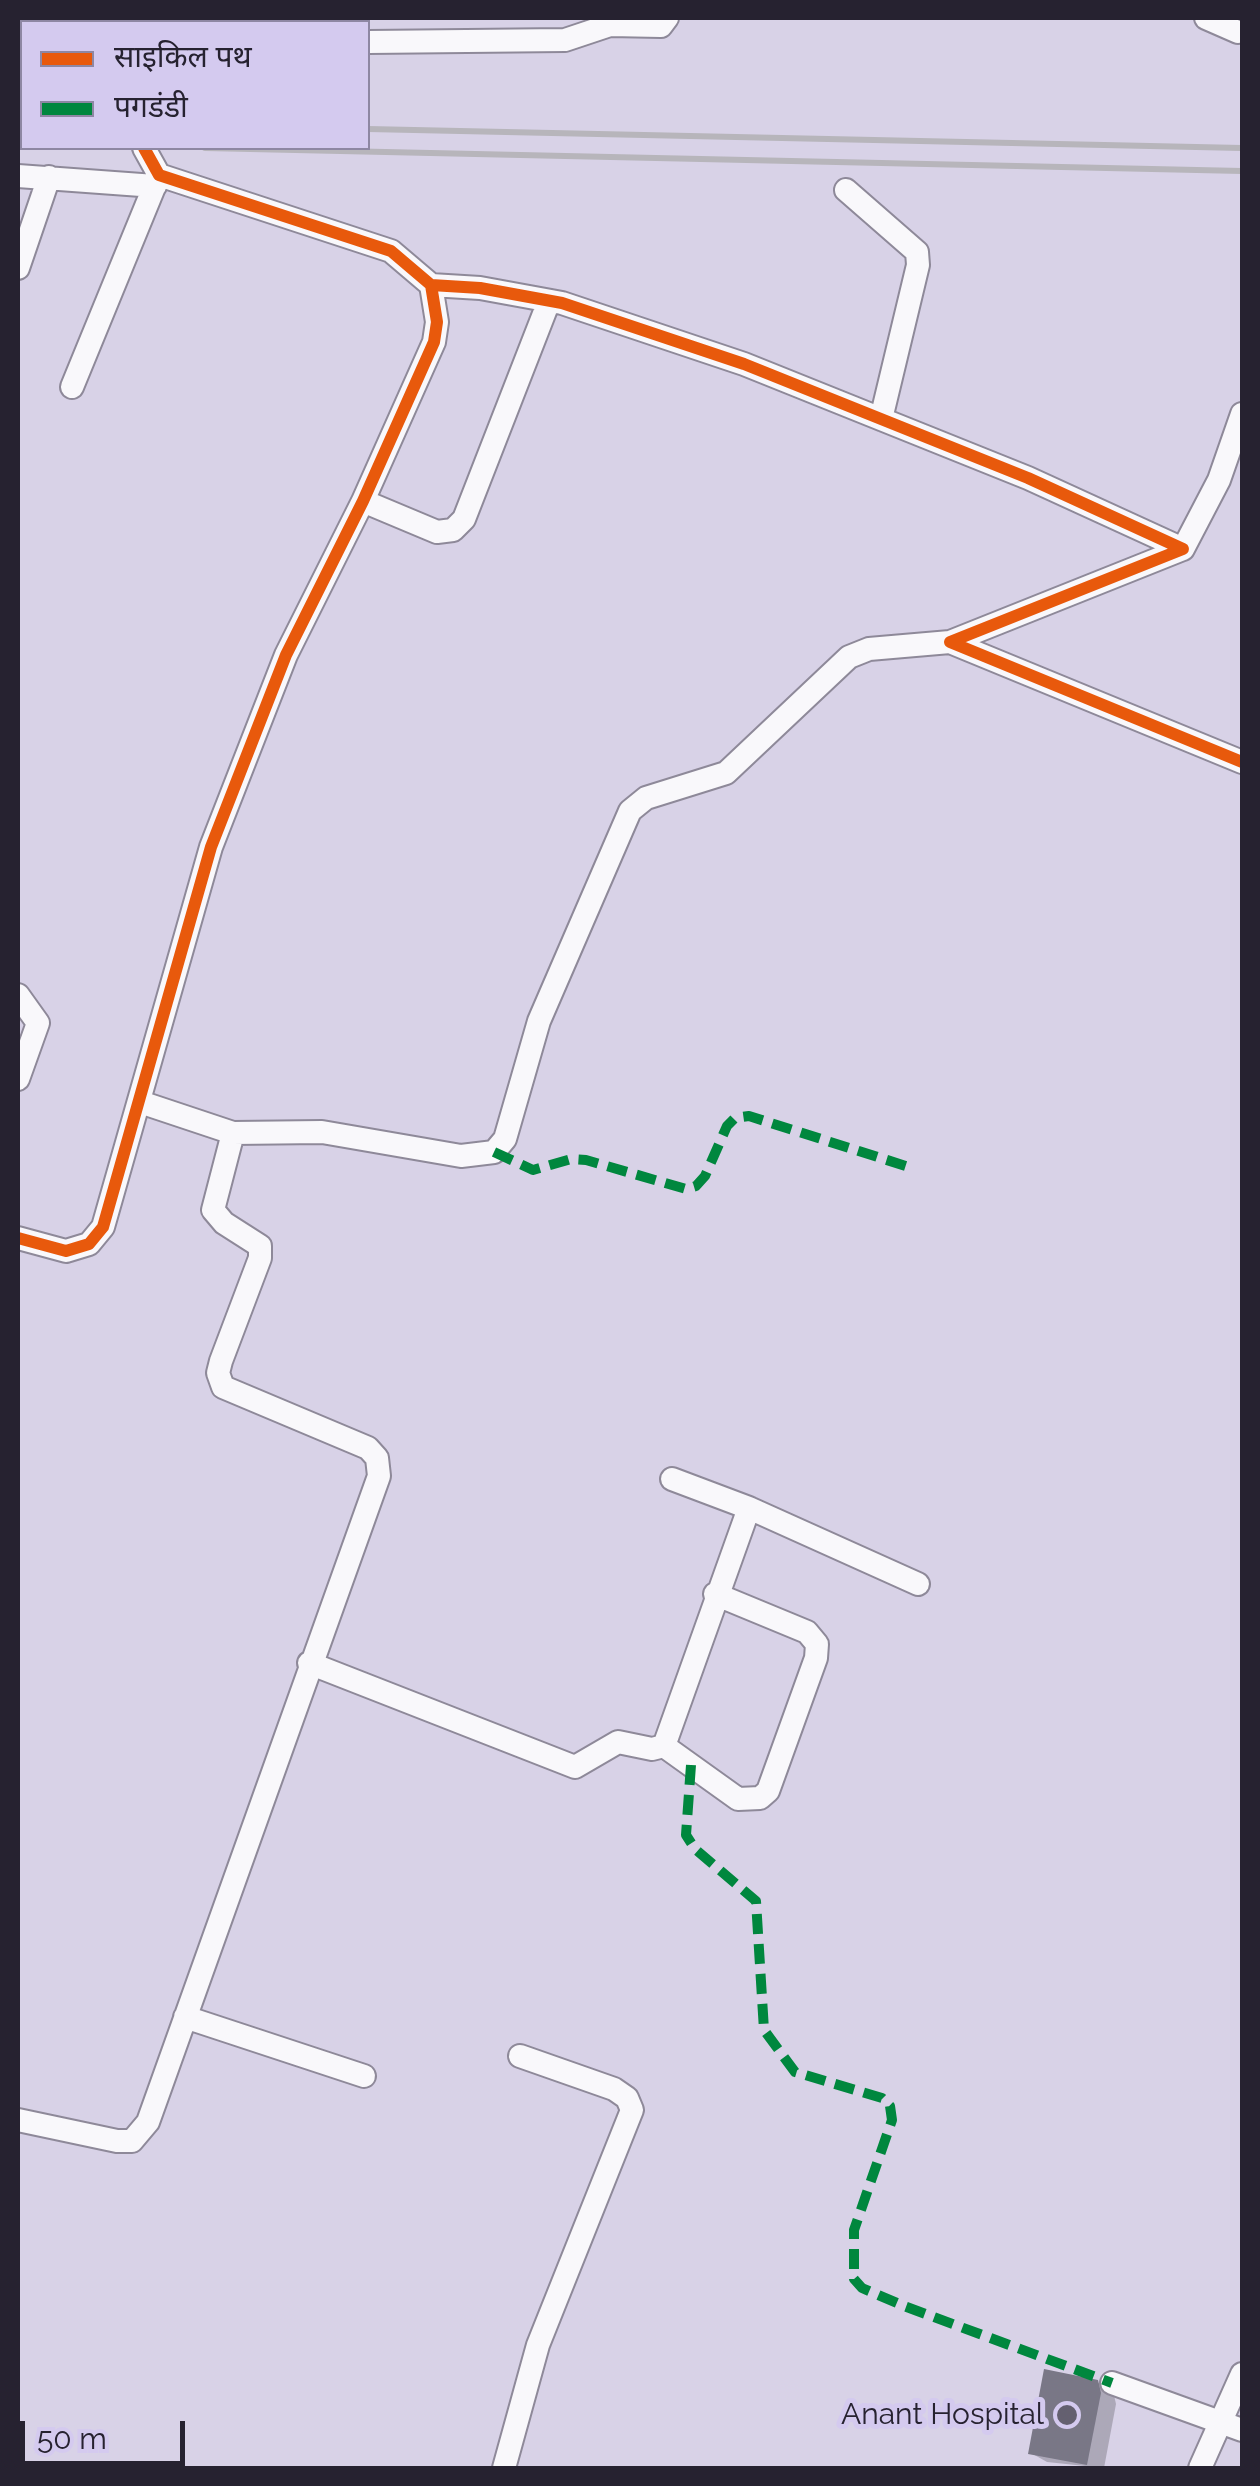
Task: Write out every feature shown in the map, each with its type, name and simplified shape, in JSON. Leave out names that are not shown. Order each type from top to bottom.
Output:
[{"type":"street","points":[[370,42],[565,40],[610,25],[662,26],[667,18]]},
{"type":"street","points":[[1206,18],[1238,32]]},
{"type":"street","points":[[72,387],[157,181],[145,150]]},
{"type":"street","points":[[18,176],[157,181],[390,252],[431,285],[480,288],[549,301],[744,364],[1028,478],[1183,549]]},
{"type":"street","points":[[18,268],[49,177]]},
{"type":"street","points":[[846,190],[918,252],[880,419]]},
{"type":"street","points":[[18,1238],[66,1251],[89,1244],[104,1226],[211,846],[286,655],[363,501],[434,342],[437,322],[431,285]]},
{"type":"street","points":[[363,501],[438,532],[453,530],[464,519],[549,301]]},
{"type":"street","points":[[140,1102],[233,1133],[322,1132],[461,1156],[494,1152],[505,1139],[539,1020],[630,811],[646,798],[708,782],[726,773],[849,657],[870,650],[950,642],[1183,549],[1218,480],[1242,414]]},
{"type":"street","points":[[950,642],[1242,762]]},
{"type":"street","points":[[18,995],[38,1023],[18,1079]]},
{"type":"street","points":[[18,2120],[132,2141],[148,2122],[379,1476],[378,1458],[353,1440],[224,1387],[218,1373],[260,1258],[260,1246],[224,1223],[214,1210],[233,1133]]},
{"type":"street","points":[[672,1479],[749,1508],[918,1584]]},
{"type":"street","points":[[664,1746],[749,1508]]},
{"type":"street","points":[[664,1746],[738,1799],[760,1798],[768,1791],[816,1658],[817,1644],[807,1632],[716,1594]]},
{"type":"street","points":[[309,1663],[574,1767],[618,1742],[652,1750],[664,1746]]},
{"type":"street","points":[[185,2017],[364,2076]]},
{"type":"street","points":[[504,2468],[538,2344],[632,2110],[627,2098],[614,2089],[520,2056]]},
{"type":"street","points":[[1200,2468],[1231,2426],[1242,2374]]},
{"type":"street","points":[[1112,2383],[1231,2426]]},
{"type":"building","points":[[1044,2369],[1098,2380],[1101,2393],[1087,2465],[1028,2454]]},
{"type":"railway","points":[[370,129],[1242,148]]},
{"type":"railway","points":[[295,150],[1242,171]]},
{"type":"marked path","points":[[494,1152],[533,1170],[571,1159],[586,1160],[686,1189],[696,1186],[705,1176],[727,1126],[735,1118],[749,1116],[912,1168]]},
{"type":"marked path","points":[[691,1765],[686,1835],[695,1849],[756,1901],[764,2030],[795,2072],[882,2098],[890,2106],[892,2120],[854,2230],[854,2279],[862,2288],[904,2306],[1112,2383]]},
{"type":"cycle path","points":[[18,1238],[66,1251],[89,1244],[103,1227],[211,847],[286,655],[363,501],[434,342],[437,322],[431,285],[391,251],[159,175],[145,150]]},
{"type":"cycle path","points":[[431,285],[480,288],[562,303],[744,364],[1028,478],[1183,549],[950,642],[1242,762]]},
{"type":"place","name":"Anant Hospital","points":[[1067,2415]]}]
